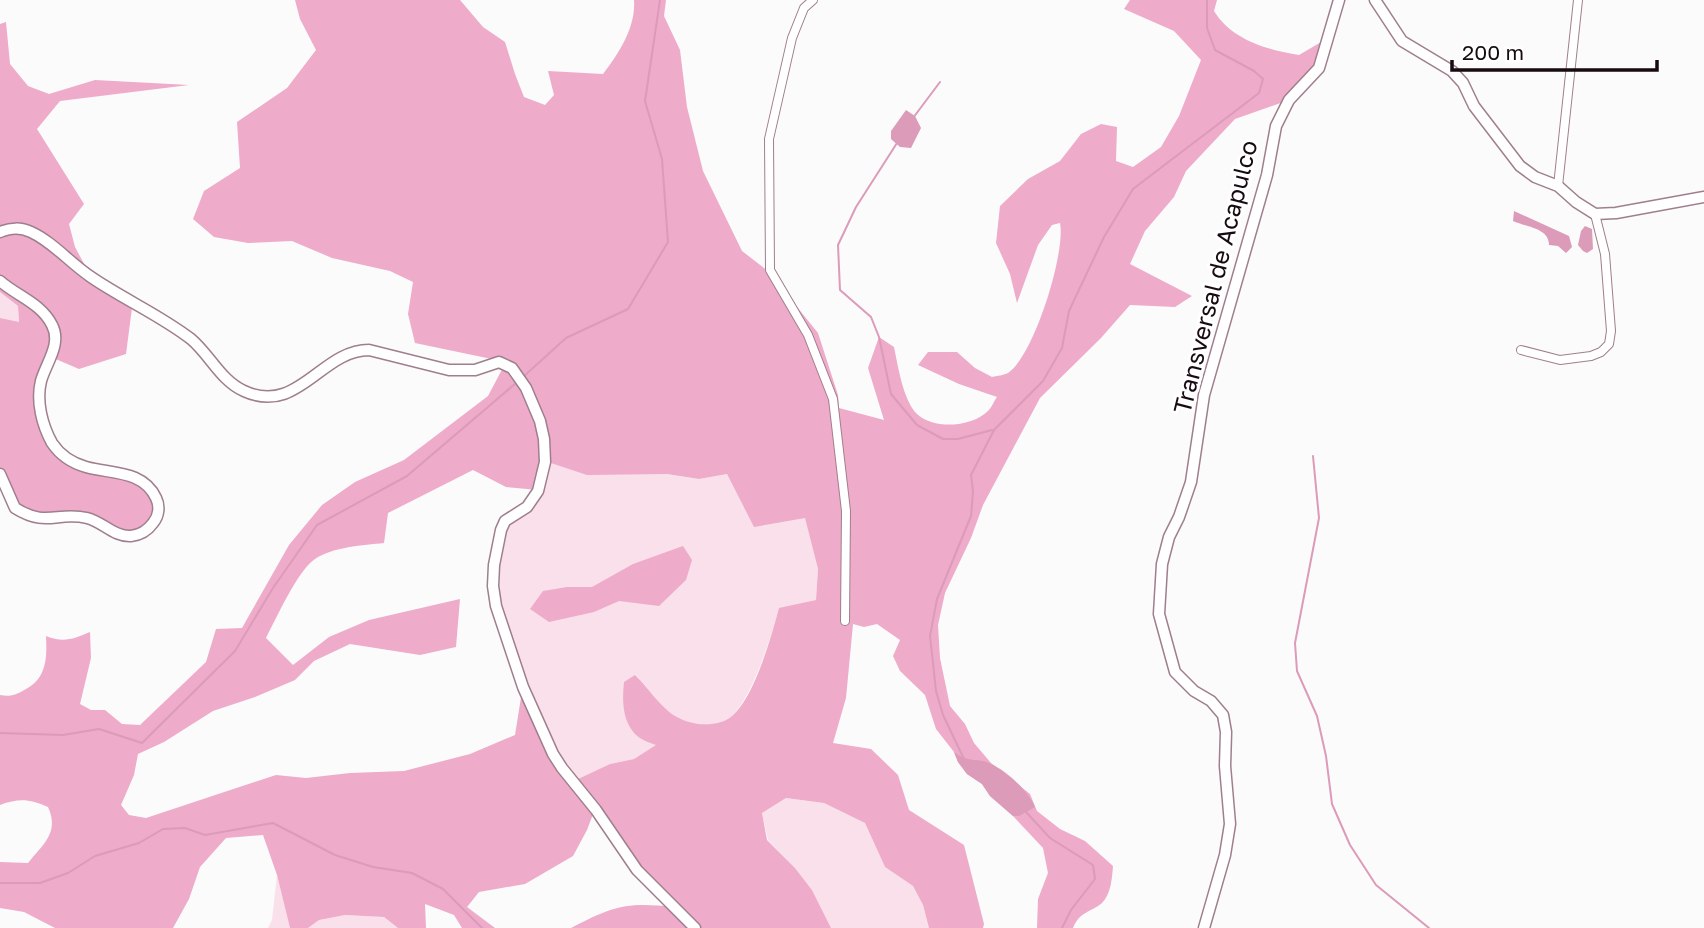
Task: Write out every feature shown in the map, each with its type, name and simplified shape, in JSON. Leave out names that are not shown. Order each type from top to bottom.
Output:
[{"type":"street","points":[[813,0],[804,8],[792,38],[769,139],[770,270],[808,335],[833,399],[846,511],[845,621]]},
{"type":"street","name":"Transversal de Acapulco","points":[[1204,928],[1225,855],[1230,824],[1226,732],[1223,715],[1175,672],[1159,614],[1162,564],[1169,537],[1191,482],[1204,395],[1267,175],[1276,126],[1289,100],[1319,68],[1339,0]]},
{"type":"street","points":[[1375,0],[1402,41],[1452,71],[1463,83],[1474,106],[1520,166],[1535,177],[1558,187],[1595,214],[1616,213],[1704,197]]},
{"type":"street","points":[[1558,187],[1578,0]]},
{"type":"street","points":[[1521,350],[1560,360],[1591,356],[1601,352],[1609,344],[1611,331],[1605,254],[1595,214]]},
{"type":"street","points":[[0,232],[20,228],[40,237],[90,276],[193,341],[230,382],[255,396],[293,391],[337,358],[357,350],[369,350],[449,370],[475,370],[499,362],[512,368],[526,388],[540,421],[545,462],[542,478],[532,501],[505,522],[501,530],[494,565],[496,606],[523,687],[553,754],[637,870],[695,928]]},
{"type":"street","points":[[0,281],[39,309],[55,333],[55,343],[40,383],[39,400],[52,442],[60,453],[70,460],[85,466],[122,472],[144,483],[155,496],[158,511],[151,526],[138,535],[130,536],[116,533],[90,519],[70,516],[41,519],[15,508],[0,474]]},
{"type":"shaded area","points":[[295,0],[460,0],[483,27],[505,42],[524,97],[545,105],[554,95],[548,71],[603,74],[629,30],[634,0],[666,0],[664,16],[680,50],[687,107],[703,171],[742,251],[768,271],[818,333],[838,395],[839,408],[884,420],[868,368],[879,337],[894,347],[899,373],[912,408],[924,419],[943,424],[963,423],[981,416],[997,397],[959,384],[918,365],[928,352],[957,352],[975,368],[992,377],[1008,373],[1028,346],[1053,279],[1061,237],[1060,223],[1052,225],[1038,245],[1017,303],[1010,274],[996,243],[1000,206],[1028,179],[1060,161],[1081,134],[1101,124],[1117,127],[1116,161],[1133,167],[1161,147],[1179,116],[1201,60],[1174,31],[1124,9],[1130,0],[1217,0],[1214,11],[1230,29],[1251,42],[1287,53],[1299,55],[1328,38],[1324,57],[1289,100],[1235,119],[1186,171],[1174,197],[1145,231],[1130,264],[1192,296],[1175,307],[1130,305],[1101,338],[1040,398],[983,505],[945,593],[938,625],[940,658],[950,706],[965,724],[974,743],[991,763],[1030,794],[1037,811],[1060,829],[1085,841],[1113,866],[1109,891],[1102,903],[1082,915],[1073,928],[1037,928],[1038,899],[1048,873],[1043,848],[958,762],[954,752],[936,729],[925,695],[900,671],[893,656],[900,640],[877,624],[864,627],[853,624],[846,698],[833,743],[871,749],[898,775],[909,810],[964,845],[983,928],[929,928],[923,905],[913,886],[885,867],[865,823],[824,803],[786,798],[762,813],[767,840],[812,890],[831,928],[571,928],[620,907],[674,907],[637,868],[595,809],[573,856],[525,884],[479,892],[467,907],[495,928],[462,928],[454,915],[425,904],[426,928],[398,928],[384,917],[345,915],[319,920],[308,928],[290,928],[277,875],[263,835],[226,838],[200,867],[189,899],[173,928],[55,928],[24,912],[0,908],[0,862],[28,863],[51,831],[48,807],[19,800],[0,805],[0,695],[16,694],[38,679],[46,659],[46,636],[68,639],[90,632],[91,658],[80,704],[91,710],[105,710],[122,724],[140,725],[206,662],[216,629],[242,628],[289,545],[322,505],[355,482],[404,460],[488,396],[506,362],[415,343],[408,314],[413,282],[390,271],[332,258],[292,241],[248,243],[214,237],[193,219],[204,191],[240,168],[237,122],[287,88],[316,50],[300,19]],"holes":[[[545,461],[587,475],[667,474],[699,479],[727,474],[754,527],[805,518],[818,569],[816,600],[779,608],[755,681],[740,707],[727,720],[707,724],[681,719],[662,705],[635,675],[624,682],[623,705],[626,720],[634,733],[656,745],[634,759],[610,764],[574,781],[553,752],[523,685],[515,735],[470,754],[404,771],[306,778],[276,775],[146,818],[129,815],[121,805],[134,775],[138,754],[164,742],[213,711],[295,680],[314,661],[350,644],[420,655],[456,647],[460,599],[369,620],[329,637],[293,665],[266,638],[295,584],[315,559],[339,549],[384,543],[388,513],[473,470],[506,487],[538,490]]]},
{"type":"shaded area","points":[[6,22],[10,64],[28,86],[49,94],[95,80],[189,85],[60,101],[37,129],[84,204],[69,224],[75,247],[90,275],[129,298],[132,308],[126,354],[79,369],[51,357],[40,382],[46,426],[70,459],[150,487],[156,518],[130,534],[100,521],[48,518],[15,506],[0,472],[0,318],[19,322],[18,306],[0,292],[0,24]]},
{"type":"shaded area","points":[[906,110],[915,116],[921,128],[911,148],[900,147],[891,139],[891,131]]},
{"type":"shaded area","points":[[1514,211],[1569,236],[1572,247],[1566,253],[1558,246],[1549,245],[1548,239],[1541,232],[1513,221]]},
{"type":"shaded area","points":[[1585,226],[1592,229],[1593,249],[1587,253],[1578,245]]},
{"type":"shaded area","points":[[0,292],[18,306],[19,323],[0,318]]},
{"type":"shaded area","points":[[545,461],[631,474],[667,474],[699,479],[727,474],[754,526],[805,517],[818,569],[816,600],[779,609],[750,690],[731,717],[721,723],[712,724],[675,717],[636,675],[657,745],[634,759],[610,764],[574,782],[553,752],[496,606],[494,565],[511,516],[527,507]]},
{"type":"shaded area","points":[[683,546],[692,560],[686,580],[659,606],[619,601],[594,612],[549,622],[530,609],[543,591],[592,587],[633,564]]},
{"type":"shaded area","points":[[954,752],[997,767],[1023,789],[1035,807],[1019,816],[1013,816],[990,796],[982,784],[967,774]]},
{"type":"shaded area","points":[[786,798],[824,803],[865,823],[885,867],[913,886],[923,905],[929,928],[831,928],[812,890],[768,840],[762,813]]},
{"type":"shaded area","points":[[277,875],[290,928],[268,928],[272,920]]},
{"type":"shaded area","points":[[345,915],[384,917],[398,928],[308,928],[319,920]]},
{"type":"waterway","points":[[523,377],[566,338],[628,309],[668,242],[662,159],[645,101],[660,0]]},
{"type":"waterway","points":[[964,759],[943,715],[936,691],[930,636],[937,599],[971,516],[971,475],[994,430],[1043,381],[1062,348],[1069,311],[1104,237],[1133,189],[1259,93],[1263,79],[1254,71],[1215,50],[1207,28],[1207,0]]},
{"type":"waterway","points":[[913,118],[940,82]]},
{"type":"waterway","points":[[897,143],[856,207],[838,245],[840,290],[871,317],[879,337],[891,394],[917,425],[943,439],[958,439],[992,430]]},
{"type":"waterway","points":[[0,733],[63,735],[99,729],[142,743],[235,651],[273,588],[317,525],[407,476],[516,383]]},
{"type":"waterway","points":[[1313,456],[1319,518],[1295,643],[1297,671],[1317,716],[1326,756],[1332,804],[1350,845],[1376,885],[1429,928]]},
{"type":"waterway","points":[[1026,812],[1050,838],[1093,865],[1095,879],[1071,910],[1062,928]]},
{"type":"waterway","points":[[0,883],[40,883],[68,873],[95,856],[139,843],[163,829],[185,828],[205,835],[273,823],[335,855],[373,867],[412,873],[443,889],[482,928]]}]
